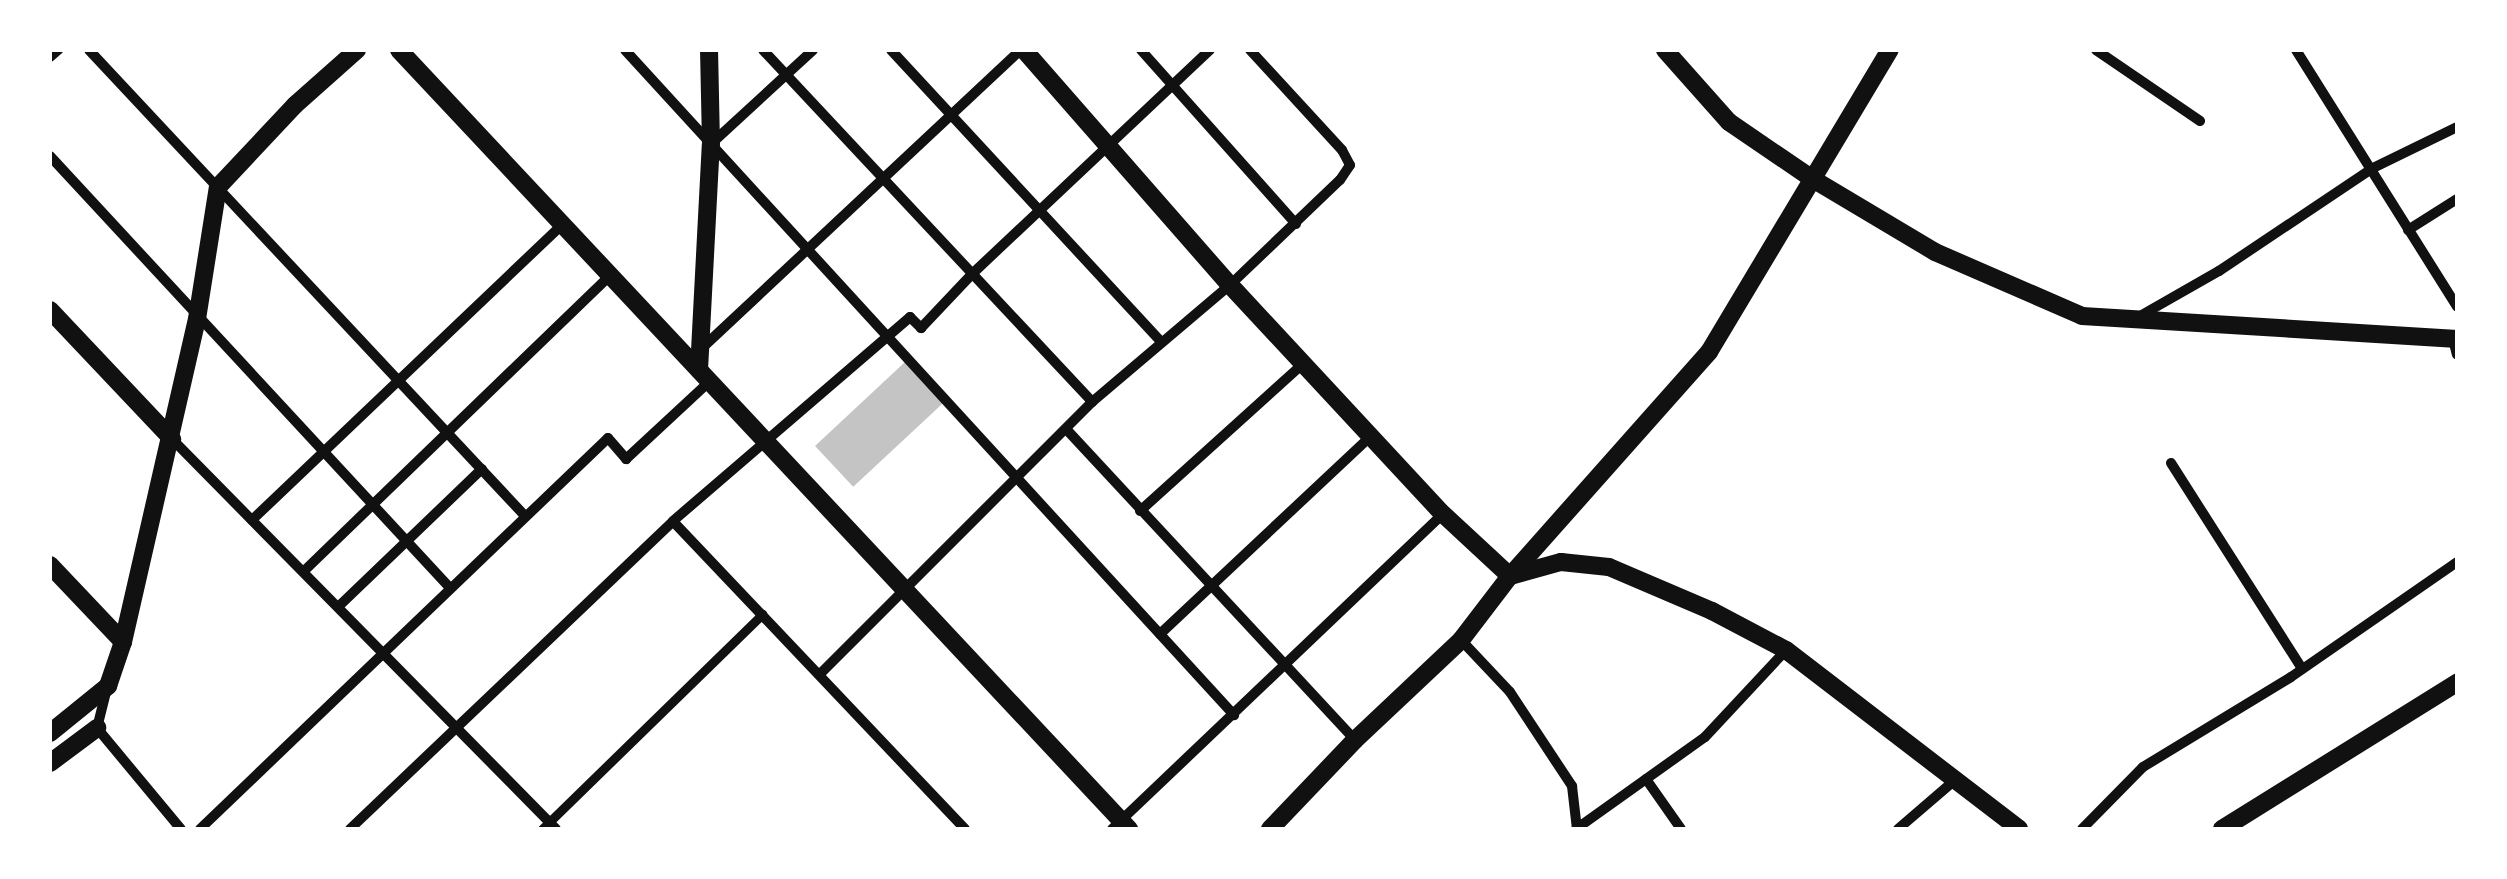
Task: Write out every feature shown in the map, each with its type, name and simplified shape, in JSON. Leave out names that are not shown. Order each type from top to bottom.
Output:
[{"type":"street","points":[[50,58],[58,50]]},
{"type":"street","points":[[89,50],[525,516]]},
{"type":"street","points":[[50,763],[96,728],[122,642],[172,439],[197,320],[218,186],[295,105],[357,50]]},
{"type":"street","points":[[399,50],[908,591],[1121,826],[1443,514]]},
{"type":"street","points":[[625,50],[1234,715]]},
{"type":"street","points":[[704,376],[700,350],[711,144],[709,50]]},
{"type":"street","points":[[764,50],[1092,402]]},
{"type":"street","points":[[711,144],[813,50]]},
{"type":"street","points":[[892,50],[1160,341]]},
{"type":"street","points":[[700,350],[1022,50],[1230,285],[1443,514],[1510,576]]},
{"type":"street","points":[[1141,50],[1296,224]]},
{"type":"street","points":[[350,829],[673,521],[910,317],[921,328],[972,274],[1210,50]]},
{"type":"street","points":[[820,674],[908,591],[1092,402],[1230,285],[1296,224],[1350,164],[1342,150],[1250,50]]},
{"type":"street","points":[[1664,50],[1729,122],[1811,178],[1935,252],[2082,316],[2456,345]]},
{"type":"street","points":[[1270,829],[1355,740],[1461,640],[1510,576],[1709,352],[1890,50]]},
{"type":"street","points":[[2096,50],[2200,121]]},
{"type":"street","points":[[2296,50],[2457,307]]},
{"type":"street","points":[[2135,319],[2219,271],[2373,168],[2457,126]]},
{"type":"street","points":[[50,156],[197,320],[450,588]]},
{"type":"street","points":[[2408,230],[2457,199]]},
{"type":"street","points":[[252,520],[562,225]]},
{"type":"street","points":[[304,571],[610,275]]},
{"type":"street","points":[[50,310],[172,439],[458,727],[549,827],[762,614]]},
{"type":"street","points":[[1140,511],[1305,363]]},
{"type":"street","points":[[200,829],[608,438],[626,459],[704,376]]},
{"type":"street","points":[[1066,430],[1355,740]]},
{"type":"street","points":[[1160,634],[1372,434]]},
{"type":"street","points":[[2171,463],[2302,669]]},
{"type":"street","points":[[339,606],[482,469]]},
{"type":"street","points":[[673,521],[964,829]]},
{"type":"street","points":[[1510,576],[1561,562],[1609,567],[1712,611],[1786,650],[2019,829]]},
{"type":"street","points":[[2082,829],[2143,767],[2302,669],[2457,562]]},
{"type":"street","points":[[50,565],[122,642]]},
{"type":"street","points":[[1461,640],[1510,692],[1572,786],[1577,829],[1706,737],[1786,650]]},
{"type":"street","points":[[2222,829],[2457,684]]},
{"type":"street","points":[[50,734],[108,686]]},
{"type":"street","points":[[96,728],[181,829]]},
{"type":"street","points":[[1646,778],[1681,829]]},
{"type":"street","points":[[1898,829],[1955,780]]},
{"type":"building","points":[[905,362],[943,403],[853,487],[815,446]]}]
